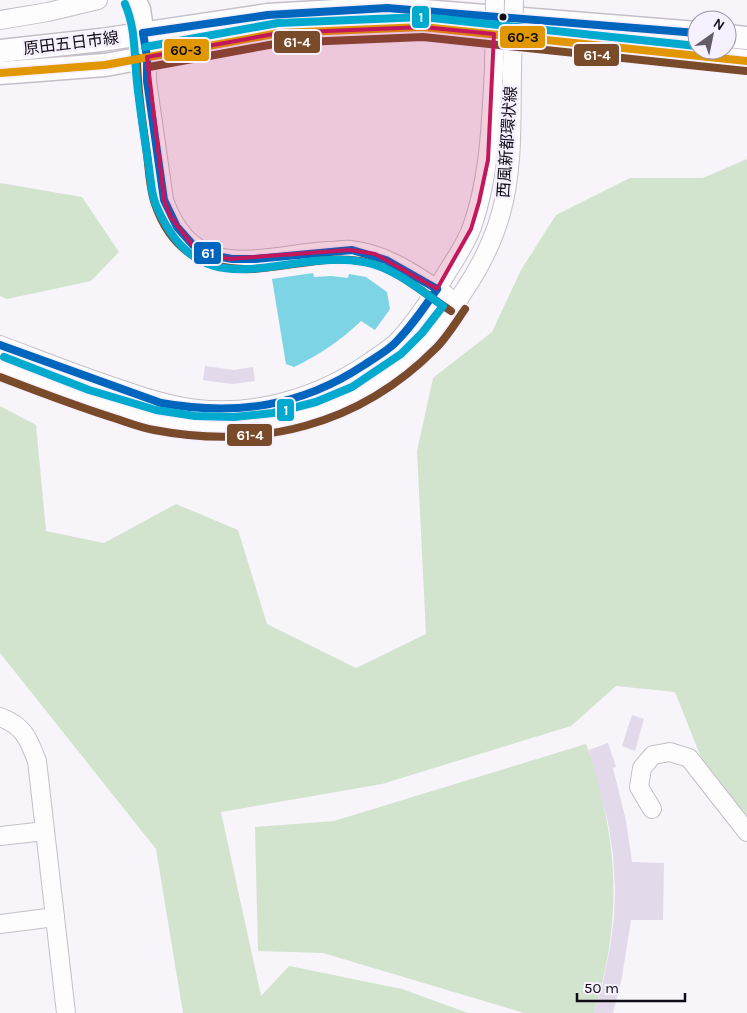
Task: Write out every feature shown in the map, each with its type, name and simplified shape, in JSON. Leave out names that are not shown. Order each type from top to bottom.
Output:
[{"type":"main road","name":"原田五日市線","points":[[134,0],[139,9],[147,57]]},
{"type":"main road","name":"原田五日市線","points":[[0,51],[101,40],[268,15],[439,6],[687,32]]},
{"type":"main road","name":"原田五日市線","points":[[0,73],[105,65],[279,33],[423,27],[747,61]]},
{"type":"street","points":[[0,20],[48,12],[98,0]]},
{"type":"street","name":"西風新都環状線","points":[[0,345],[160,403],[197,409],[239,410],[282,403],[322,390],[359,370],[396,342],[413,323],[437,290],[471,229],[488,160],[494,68],[495,0]]},
{"type":"street","name":"西風新都環状線","points":[[0,366],[86,399],[154,420],[194,426],[234,427],[274,423],[319,412],[357,396],[407,362],[430,340],[457,303],[480,266],[502,212],[509,155],[514,0]]},
{"type":"street","points":[[147,57],[147,80],[164,200],[178,231],[192,245],[208,254],[228,260],[252,260],[312,252],[350,250],[375,254],[396,264],[457,303]]},
{"type":"street","points":[[0,717],[12,722],[28,737],[37,761],[66,1013]]},
{"type":"street","points":[[652,809],[639,787],[642,768],[653,756],[670,752],[689,758],[747,832]]},
{"type":"street","points":[[0,836],[45,831]]},
{"type":"street","points":[[0,924],[54,917]]},
{"type":"highlighted area","points":[[423,27],[494,34],[488,160],[471,229],[437,289],[375,254],[350,250],[228,259],[192,245],[170,216],[164,200],[147,57],[279,33]]},
{"type":"green space","points":[[747,159],[747,815],[706,770],[675,692],[616,686],[571,726],[382,784],[221,812],[261,996],[289,966],[402,989],[468,1013],[183,1013],[156,849],[0,653],[0,406],[36,425],[46,531],[104,543],[176,504],[238,530],[267,624],[356,668],[426,634],[417,451],[433,378],[492,332],[521,270],[556,215],[630,178],[703,178]]},
{"type":"green space","points":[[0,183],[82,197],[119,252],[91,281],[7,299],[0,296]]},
{"type":"green space","points":[[586,744],[598,781],[608,830],[612,856],[613,883],[611,934],[607,960],[594,1013],[524,1013],[323,953],[258,951],[255,827],[334,821]]},
{"type":"water","points":[[313,273],[314,277],[348,278],[349,274],[366,277],[387,292],[390,309],[375,330],[361,321],[329,347],[294,367],[286,364],[272,279]]},
{"type":"building","points":[[205,366],[234,370],[253,367],[255,381],[232,384],[203,380]]},
{"type":"building","points":[[632,715],[644,719],[635,751],[622,746]]},
{"type":"building","points":[[608,743],[616,767],[613,768],[626,821],[632,862],[664,863],[663,920],[631,920],[622,977],[613,1013],[594,1013],[602,987],[610,948],[615,888],[608,822],[589,750]]},
{"type":"transit line","name":"1","points":[[4,357],[89,390],[156,410],[195,416],[234,417],[273,413],[316,402],[352,387],[401,354],[422,333],[443,306],[405,279],[385,269],[364,262],[333,260],[246,269],[220,267],[196,258],[175,238],[156,205],[153,196],[138,93],[133,33],[125,4]]},
{"type":"transit line","name":"61","points":[[143,33],[268,15],[387,8],[687,32]]},
{"type":"transit line","name":"1","points":[[145,47],[278,23],[423,17],[687,45]]},
{"type":"transit line","name":"60-3","points":[[0,73],[105,65],[279,33],[423,27],[747,61]]},
{"type":"transit line","name":"61","points":[[143,33],[147,57],[147,81],[164,200],[177,227],[193,245],[211,255],[232,259],[255,259],[352,250],[386,260],[437,289]]},
{"type":"transit line","name":"61-4","points":[[149,67],[280,43],[423,37],[746,71]]},
{"type":"transit line","name":"61-4","points":[[137,57],[140,102],[153,198],[162,220],[180,246],[205,262],[235,269],[267,268],[341,259],[370,263],[402,277],[451,311]]},
{"type":"transit line","name":"61","points":[[0,345],[161,403],[215,408],[267,405],[292,399],[316,390],[340,379],[384,352],[406,330],[437,289]]},
{"type":"transit line","name":"61-4","points":[[0,377],[149,429],[193,435],[232,437],[269,433],[306,426],[341,413],[374,397],[406,375],[436,348],[465,309]]}]
